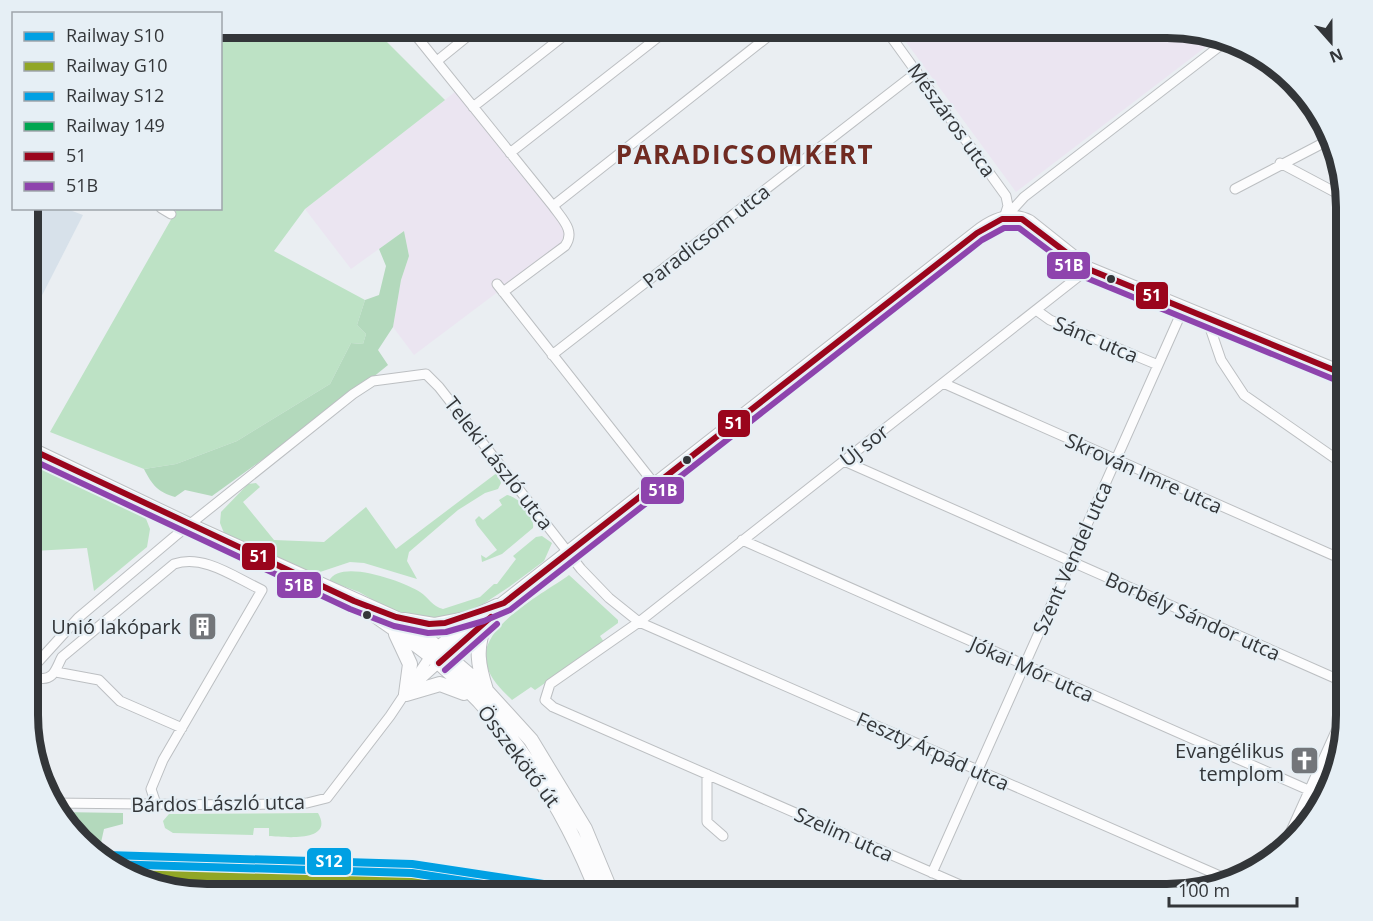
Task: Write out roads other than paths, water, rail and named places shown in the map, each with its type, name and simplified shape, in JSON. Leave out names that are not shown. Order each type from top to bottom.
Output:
[{"type":"street","points":[[418,38],[567,226],[570,239],[565,246],[503,292]]},
{"type":"street","points":[[437,61],[466,38]]},
{"type":"street","points":[[473,107],[561,38]]},
{"type":"street","points":[[510,153],[656,38]]},
{"type":"street","points":[[553,206],[766,38]]},
{"type":"street","name":"Mészáros utca","points":[[892,38],[1006,196],[1008,206],[1005,218]]},
{"type":"street","points":[[1005,218],[1024,196],[1220,46]]},
{"type":"street","name":"Paradicsom utca","points":[[552,355],[917,72]]},
{"type":"street","points":[[1235,189],[1280,163],[1323,143]]},
{"type":"street","points":[[1280,163],[1334,192]]},
{"type":"street","points":[[164,210],[171,214]]},
{"type":"street","points":[[406,694],[438,655],[483,618],[570,554],[990,223],[1005,218],[1021,218],[1088,269],[1335,371]]},
{"type":"street","name":"Új sor","points":[[545,700],[550,684],[639,621],[1088,269]]},
{"type":"street","points":[[497,284],[656,486]]},
{"type":"street","name":"Szent Vendel utca","points":[[932,873],[1183,309]]},
{"type":"street","name":"Sánc utca","points":[[1036,310],[1050,320],[1158,365]]},
{"type":"street","points":[[1208,319],[1221,360],[1244,395],[1335,458]]},
{"type":"street","name":"Teleki László utca","points":[[189,525],[353,394],[373,381],[426,374],[440,387],[508,472],[592,582],[639,621]]},
{"type":"street","name":"Skrován Imre utca","points":[[943,383],[1335,556]]},
{"type":"street","points":[[37,452],[354,601],[395,624],[434,625],[483,618]]},
{"type":"street","name":"Borbély Sándor utca","points":[[844,461],[1335,678]]},
{"type":"street","points":[[37,662],[78,618],[189,525]]},
{"type":"street","name":"Jókai Mór utca","points":[[742,540],[1315,793]]},
{"type":"street","points":[[37,677],[44,679],[56,672],[62,657],[174,564],[187,560],[203,562],[262,590],[163,760],[151,789],[156,804]]},
{"type":"street","points":[[406,694],[440,684],[481,695],[477,649],[483,618]]},
{"type":"street","name":"Feszty Árpád utca","points":[[639,621],[1218,875]]},
{"type":"street","points":[[395,624],[410,664],[406,694]]},
{"type":"street","name":"Összekötő út","points":[[395,624],[438,655],[531,740],[585,829],[608,884]]},
{"type":"street","points":[[56,672],[99,680],[120,701],[182,728]]},
{"type":"street","name":"Bárdos László utca","points":[[63,803],[307,803],[327,798],[406,694]]},
{"type":"street","name":"Összekötő út","points":[[481,695],[550,793],[566,822],[593,884]]},
{"type":"street","name":"Szelim utca","points":[[545,700],[553,707],[956,883]]},
{"type":"street","points":[[1293,827],[1333,737]]},
{"type":"street","points":[[707,774],[707,822],[712,830],[723,836]]},
{"type":"rail line","name":"S12","points":[[113,855],[412,864],[541,884]]},
{"type":"rail line","name":"S10","points":[[130,865],[412,873],[481,884]]},
{"type":"rail line","name":"G10","points":[[151,875],[423,884]]},
{"type":"place","name":"Unió lakópark","points":[[202,626]]},
{"type":"place","name":"Evangélikus templom","points":[[1305,761]]},
{"type":"district","name":"PARADICSOMKERT","points":[[745,154]]}]
